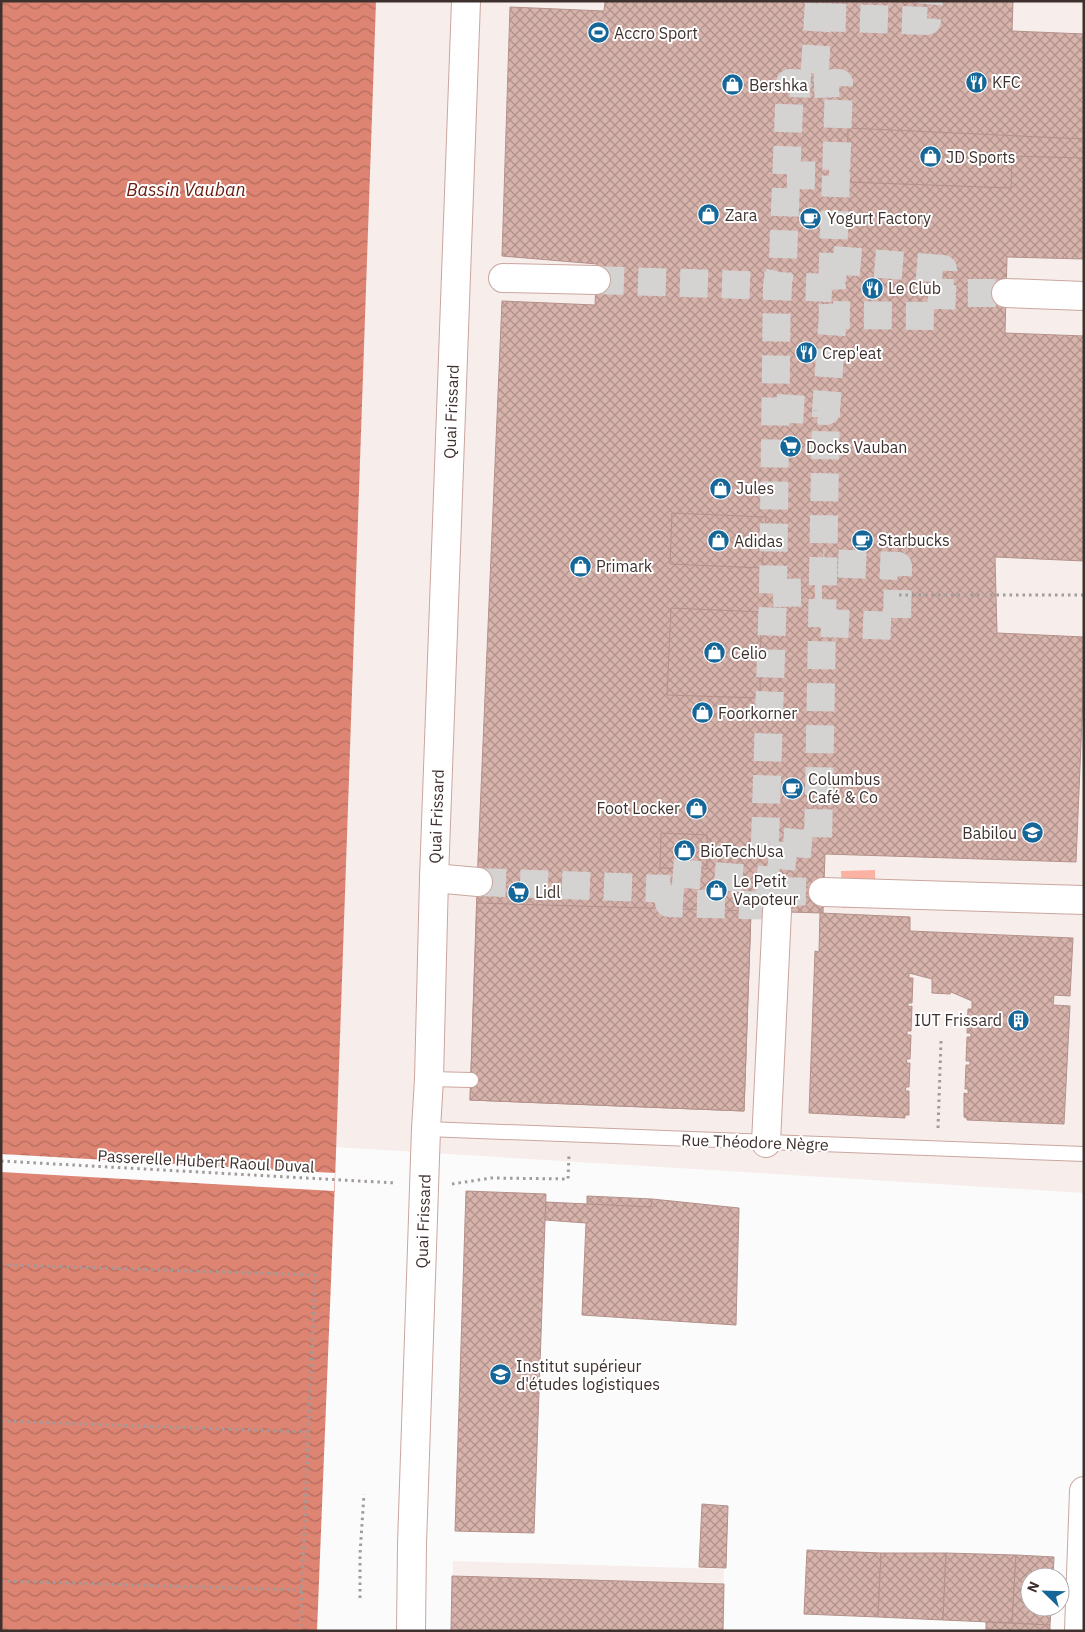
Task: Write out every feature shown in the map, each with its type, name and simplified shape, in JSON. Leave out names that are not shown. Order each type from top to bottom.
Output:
[{"type":"street","name":"Quai Frissard","points":[[411,1631],[412,1544],[429,1079],[434,878],[466,1]]},
{"type":"street","points":[[503,278],[596,280]]},
{"type":"street","points":[[1006,293],[1084,296]]},
{"type":"street","points":[[434,878],[478,882]]},
{"type":"street","points":[[823,892],[1084,900]]},
{"type":"street","points":[[766,1143],[777,911]]},
{"type":"street","points":[[1079,1631],[1084,1491]]},
{"type":"lane","points":[[429,1079],[471,1080]]},
{"type":"lane","name":"Rue Théodore Nègre","points":[[426,1129],[1084,1154]]},
{"type":"path","points":[[899,595],[1084,594]]},
{"type":"path","points":[[937,1149],[942,1040]]},
{"type":"path","points":[[452,1184],[491,1178],[568,1179],[569,1135]]},
{"type":"path","name":"Passerelle Hubert Raoul Duval","points":[[1,1161],[335,1181],[400,1183]]},
{"type":"path","points":[[8,1265],[315,1276],[300,1631]]},
{"type":"path","points":[[1,1420],[308,1432]]},
{"type":"path","points":[[360,1598],[360,1554],[364,1494]]},
{"type":"path","points":[[1,1581],[302,1590]]},
{"type":"shaded area","name":"Docks Vauban","points":[[300,1],[1084,1],[1084,1193],[302,1145]]},
{"type":"shaded area","points":[[875,870],[876,907],[842,908],[841,871]]},
{"type":"shaded area","points":[[453,1561],[724,1569],[723,1631],[451,1631]]},
{"type":"water","name":"Bassin Vauban","points":[[1,1],[376,1],[335,1181],[317,1631],[1,1631]]},
{"type":"pier","points":[[1,1154],[335,1173],[334,1191],[1,1172]]},
{"type":"building","name":"Docks Vauban","points":[[605,1],[1013,1],[1012,31],[1084,34],[1084,259],[1007,257],[1005,333],[1084,336],[1084,561],[995,557],[997,633],[1084,637],[1076,862],[825,854],[823,913],[751,911],[744,1111],[470,1100],[478,860],[502,301],[595,305],[597,264],[502,256],[510,7],[604,11]]},
{"type":"building","name":"JD Sports","points":[[848,128],[1084,139],[1084,158],[1012,156],[1011,188],[847,182]]},
{"type":"building","name":"Adidas","points":[[672,513],[766,517],[762,568],[670,564]]},
{"type":"building","name":"Celio","points":[[671,608],[761,612],[760,698],[667,695]]},
{"type":"building","name":"BioTechUsa","points":[[661,833],[707,835],[707,869],[660,868]]},
{"type":"building","points":[[477,903],[751,911],[744,1111],[470,1100]]},
{"type":"building","name":"IUT Frissard","points":[[820,913],[910,917],[910,931],[1073,938],[1070,996],[1054,995],[1053,1005],[1070,1006],[1064,1124],[967,1120],[964,1117],[964,1093],[968,1094],[968,1089],[965,1089],[966,1065],[970,1065],[970,1061],[966,1061],[967,1037],[971,1037],[971,1033],[967,1033],[968,1009],[972,1009],[972,1001],[951,992],[950,994],[932,993],[932,979],[909,973],[909,978],[913,978],[912,1003],[908,1003],[908,1007],[912,1006],[911,1031],[907,1031],[907,1035],[911,1035],[910,1059],[906,1059],[907,1063],[910,1063],[909,1087],[906,1087],[905,1091],[909,1091],[909,1115],[905,1115],[905,1118],[809,1113],[815,951],[819,952]]},
{"type":"building","name":"Institut supérieur d'études logistiques","points":[[466,1191],[546,1194],[534,1533],[455,1531]]},
{"type":"building","points":[[587,1196],[652,1199],[651,1207],[587,1204]]},
{"type":"building","points":[[652,1199],[739,1208],[736,1325],[582,1315],[586,1223],[545,1220],[546,1202],[651,1207]]},
{"type":"building","points":[[702,1504],[728,1506],[726,1568],[699,1567]]},
{"type":"building","points":[[807,1550],[881,1553],[878,1617],[804,1614]]},
{"type":"building","points":[[881,1553],[946,1553],[943,1620],[878,1617]]},
{"type":"building","points":[[946,1553],[1016,1555],[1012,1623],[943,1620]]},
{"type":"building","points":[[1016,1555],[1054,1557],[1054,1567],[1020,1567],[1020,1617],[1050,1617],[1050,1625],[1012,1623]]},
{"type":"building","points":[[452,1576],[724,1584],[723,1631],[451,1631]]},
{"type":"building","points":[[986,1622],[1050,1625],[1050,1631],[986,1631]]},
{"type":"tunnel","points":[[777,911],[784,842],[765,841],[773,593],[777,286],[783,259],[790,83],[814,84],[819,1]]},
{"type":"tunnel","points":[[818,17],[927,21],[929,1]]},
{"type":"tunnel","points":[[814,84],[839,83],[836,176]]},
{"type":"tunnel","points":[[787,175],[836,176],[832,288]]},
{"type":"tunnel","points":[[833,260],[943,269],[942,293]]},
{"type":"tunnel","points":[[596,280],[832,288],[833,315],[941,316],[942,293],[1006,293]]},
{"type":"tunnel","points":[[776,408],[826,411],[833,315]]},
{"type":"tunnel","points":[[784,842],[818,845],[826,411]]},
{"type":"tunnel","points":[[821,623],[897,626],[898,566],[823,563]]},
{"type":"tunnel","points":[[773,593],[822,592]]},
{"type":"tunnel","points":[[478,882],[670,889],[671,873],[779,881]]},
{"type":"tunnel","points":[[670,889],[669,903],[778,906]]},
{"type":"tunnel","points":[[778,891],[823,892]]},
{"type":"place","name":"Accro Sport","points":[[598,33]]},
{"type":"place","name":"KFC","points":[[976,82]]},
{"type":"place","name":"Bershka","points":[[733,85]]},
{"type":"place","name":"JD Sports","points":[[930,157]]},
{"type":"place","name":"Zara","points":[[709,215]]},
{"type":"place","name":"Yogurt Factory","points":[[811,218]]},
{"type":"place","name":"Le Club","points":[[872,288]]},
{"type":"place","name":"Crep'eat","points":[[806,353]]},
{"type":"place","name":"Docks Vauban","points":[[790,447]]},
{"type":"place","name":"Jules","points":[[720,488]]},
{"type":"place","name":"Starbucks","points":[[862,540]]},
{"type":"place","name":"Adidas","points":[[718,541]]},
{"type":"place","name":"Primark","points":[[580,566]]},
{"type":"place","name":"Celio","points":[[715,653]]},
{"type":"place","name":"Foorkorner","points":[[702,713]]},
{"type":"place","name":"Columbus Café & Co","points":[[792,788]]},
{"type":"place","name":"Foot Locker","points":[[696,808]]},
{"type":"place","name":"Babilou","points":[[1033,833]]},
{"type":"place","name":"BioTechUsa","points":[[684,851]]},
{"type":"place","name":"Le Petit Vapoteur","points":[[717,890]]},
{"type":"place","name":"Lidl","points":[[519,892]]},
{"type":"place","name":"IUT Frissard","points":[[1018,1020]]},
{"type":"place","name":"Institut supérieur d'études logistiques","points":[[500,1375]]}]
